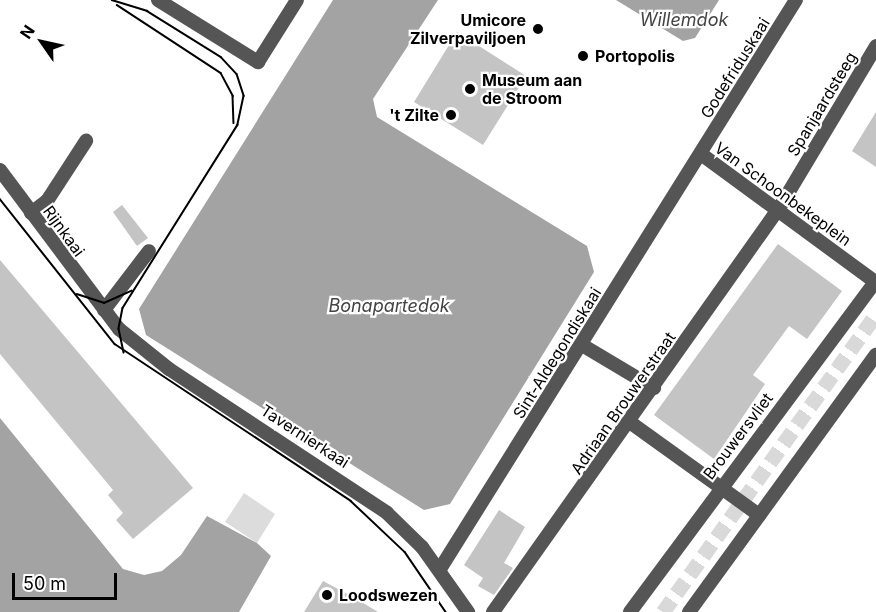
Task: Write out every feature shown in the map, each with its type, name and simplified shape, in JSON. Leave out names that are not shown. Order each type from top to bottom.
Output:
[{"type":"street","points":[[158,0],[258,62],[297,0]]},
{"type":"street","name":"Godefriduskaai","points":[[701,154],[796,0]]},
{"type":"street","name":"Spanjaardsteeg","points":[[778,210],[876,45]]},
{"type":"street","points":[[31,213],[48,201],[86,141]]},
{"type":"street","name":"Van Schoonbekeplein","points":[[701,154],[876,282]]},
{"type":"street","name":"Sint-Aldegondiskaai","points":[[440,569],[701,154]]},
{"type":"street","name":"Rijnkaai","points":[[0,170],[104,310]]},
{"type":"street","name":"Adriaan Brouwerstraat","points":[[493,612],[631,423],[778,210]]},
{"type":"street","points":[[104,310],[124,290],[149,251]]},
{"type":"street","name":"Brouwersvliet","points":[[630,612],[720,488],[876,282]]},
{"type":"street","name":"Tavernierkaai","points":[[104,310],[169,369],[370,499],[440,569],[468,612]]},
{"type":"street","points":[[582,345],[654,388]]},
{"type":"street","points":[[688,612],[876,355]]},
{"type":"street","points":[[631,423],[759,515]]},
{"type":"shaded area","points":[[244,493],[275,514],[257,543],[225,522]]},
{"type":"water","name":"Bonapartedok","points":[[333,0],[438,0],[373,99],[377,117],[587,246],[594,272],[450,504],[424,510],[146,335],[139,309]]},
{"type":"water","name":"Willemdok","points":[[616,0],[719,0],[695,38],[683,41]]},
{"type":"water","points":[[0,418],[123,569],[144,575],[162,571],[181,555],[207,516],[257,543],[271,556],[239,612],[0,612]]},
{"type":"building","name":"Museum aan de Stroom","points":[[457,32],[526,76],[483,145],[414,102]]},
{"type":"building","points":[[876,112],[876,167],[852,151]]},
{"type":"building","points":[[122,205],[148,238],[137,246],[113,212]]},
{"type":"building","points":[[778,244],[842,291],[807,339],[789,326],[753,375],[765,384],[714,459],[654,415]]},
{"type":"building","points":[[0,260],[193,488],[133,539],[116,520],[123,513],[108,495],[113,490],[0,354]]},
{"type":"building","points":[[499,510],[525,527],[504,563],[513,568],[494,595],[478,586],[483,578],[464,565]]},
{"type":"building","name":"Loodswezen","points":[[323,581],[355,598],[378,612],[304,612]]},
{"type":"tunnel","points":[[663,612],[876,315]]},
{"type":"tram line","points":[[112,0],[147,11],[221,57],[237,74],[244,96],[238,125],[123,308],[119,329],[124,352]]},
{"type":"tram line","points":[[117,5],[221,73],[233,96],[234,123]]},
{"type":"tram line","points":[[0,199],[115,344],[351,501],[405,552],[446,612]]},
{"type":"tram line","points":[[77,294],[104,303],[131,291]]},
{"type":"place","name":"Umicore Zilverpaviljoen","points":[[538,29]]},
{"type":"place","name":"Portopolis","points":[[583,56]]},
{"type":"place","name":"Museum aan de Stroom","points":[[470,89]]},
{"type":"place","name":"'t Zilte","points":[[451,115]]},
{"type":"place","name":"Loodswezen","points":[[327,595]]}]
